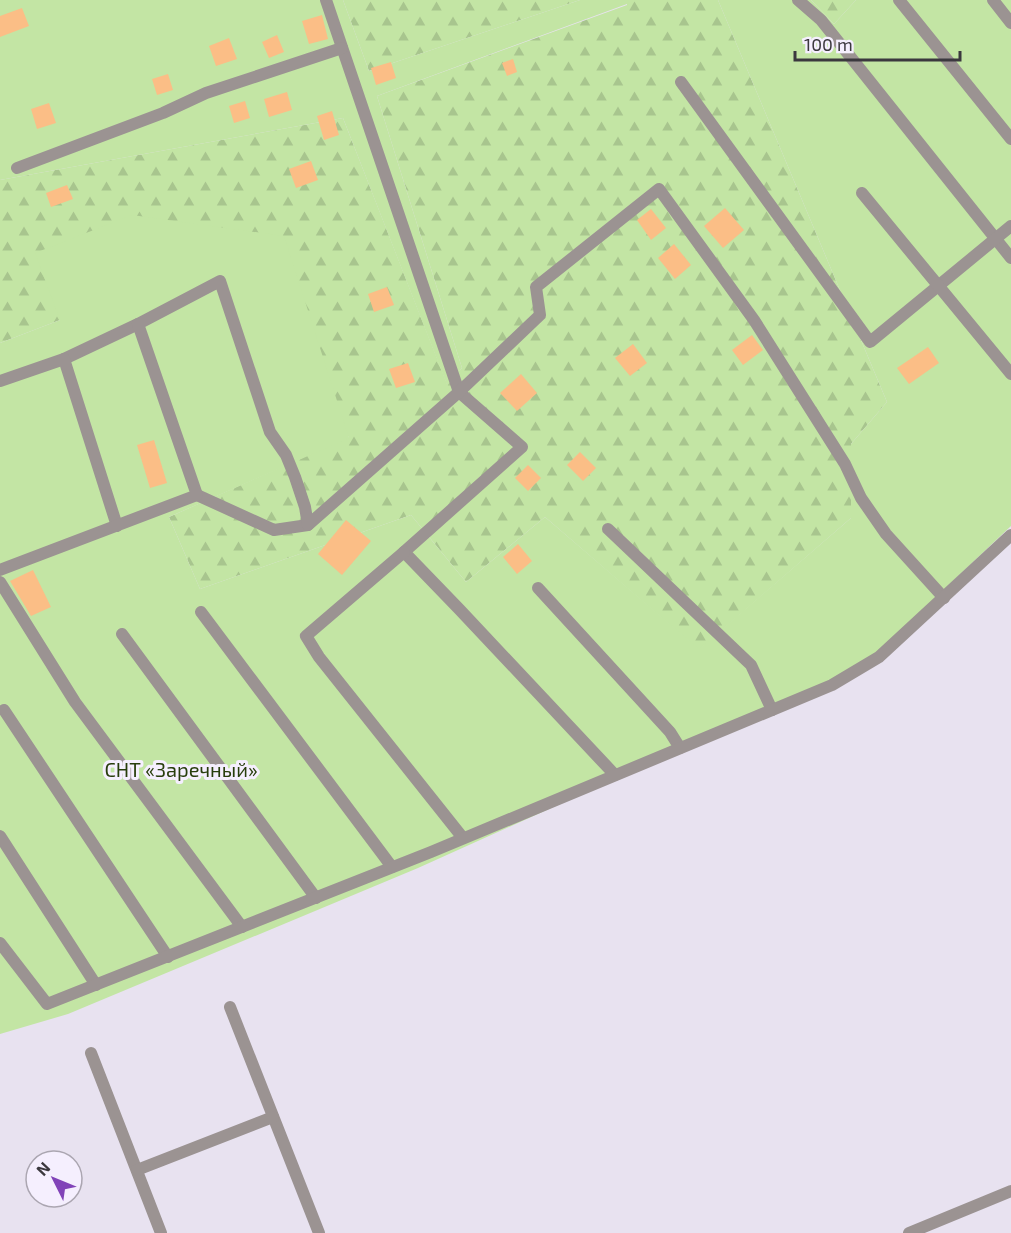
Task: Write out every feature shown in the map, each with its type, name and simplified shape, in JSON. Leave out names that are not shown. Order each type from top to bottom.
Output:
[{"type":"street","points":[[326,0],[459,392],[522,447],[306,636],[319,657],[463,838]]},
{"type":"street","points":[[798,0],[820,20],[1011,258]]},
{"type":"street","points":[[899,0],[1011,139]]},
{"type":"street","points":[[993,0],[1011,23]]},
{"type":"street","points":[[17,168],[163,113],[206,93],[342,48]]},
{"type":"street","points":[[681,82],[870,342],[1011,226]]},
{"type":"street","points":[[0,570],[197,495],[274,530],[308,525],[459,392],[540,315],[536,286],[659,189],[754,320],[845,464],[861,498],[886,534],[944,598]]},
{"type":"street","points":[[862,193],[1011,374]]},
{"type":"street","points":[[0,381],[64,359],[138,324],[219,281],[270,432],[286,455],[295,477],[305,507],[308,525]]},
{"type":"street","points":[[138,324],[197,495]]},
{"type":"street","points":[[64,359],[117,526]]},
{"type":"street","points":[[608,529],[751,665],[772,710]]},
{"type":"street","points":[[2,949],[47,1004],[463,838],[832,685],[879,657],[1011,536]]},
{"type":"street","points":[[404,552],[615,775]]},
{"type":"street","points":[[0,582],[75,702],[242,927]]},
{"type":"street","points":[[538,588],[670,732],[680,748]]},
{"type":"street","points":[[201,612],[392,867]]},
{"type":"street","points":[[122,634],[316,898]]},
{"type":"street","points":[[3,710],[168,957]]},
{"type":"street","points":[[0,836],[96,985]]},
{"type":"street","points":[[230,1007],[319,1233]]},
{"type":"street","points":[[91,1053],[161,1233]]},
{"type":"street","points":[[137,1170],[273,1117]]},
{"type":"street","points":[[909,1233],[1011,1191]]},
{"type":"green space","points":[[0,0],[343,0],[369,71],[580,0],[627,0],[627,4],[377,96],[462,368],[447,385],[343,118],[0,180]]},
{"type":"green space","points":[[343,0],[580,0],[369,71]]},
{"type":"green space","points":[[627,0],[718,0],[887,402],[851,444],[851,518],[699,650],[545,517],[466,582],[411,515],[200,589],[169,517],[349,437],[60,320],[0,343],[0,180],[343,118],[447,384],[462,368],[377,96],[627,5]]},
{"type":"green space","name":"СНТ «Заречный»","points":[[718,0],[811,0],[834,24],[856,0],[1011,0],[1011,526],[860,669],[418,868],[68,1014],[0,1034],[0,343],[60,320],[35,253],[132,215],[284,236],[349,438],[169,517],[200,589],[411,515],[466,582],[545,517],[699,649],[851,518],[851,444],[887,402]]},
{"type":"green space","points":[[811,0],[856,0],[834,24]]},
{"type":"building","points":[[22,8],[29,26],[0,37],[0,16]]},
{"type":"building","points":[[322,15],[328,39],[309,44],[302,21]]},
{"type":"building","points":[[277,35],[284,52],[269,58],[262,42]]},
{"type":"building","points":[[229,38],[237,59],[216,66],[209,46]]},
{"type":"building","points":[[513,59],[517,72],[507,76],[502,63]]},
{"type":"building","points":[[391,62],[396,78],[376,85],[371,68]]},
{"type":"building","points":[[168,74],[173,90],[157,95],[152,79]]},
{"type":"building","points":[[287,92],[292,110],[269,117],[264,99]]},
{"type":"building","points":[[245,101],[250,118],[234,123],[229,106]]},
{"type":"building","points":[[49,103],[56,123],[37,129],[31,109]]},
{"type":"building","points":[[332,111],[339,135],[324,140],[317,116]]},
{"type":"building","points":[[311,161],[318,180],[296,188],[289,169]]},
{"type":"building","points":[[67,185],[73,199],[51,207],[46,193]]},
{"type":"building","points":[[725,208],[744,230],[723,248],[704,226]]},
{"type":"building","points":[[651,209],[666,228],[651,240],[637,220]]},
{"type":"building","points":[[674,244],[691,265],[675,279],[658,258]]},
{"type":"building","points":[[387,287],[394,305],[374,312],[368,294]]},
{"type":"building","points":[[752,335],[763,350],[743,365],[732,350]]},
{"type":"building","points":[[633,344],[647,363],[630,376],[615,358]]},
{"type":"building","points":[[928,347],[939,363],[909,384],[897,368]]},
{"type":"building","points":[[408,363],[415,382],[396,388],[389,369]]},
{"type":"building","points":[[521,374],[537,393],[517,411],[500,393]]},
{"type":"building","points":[[154,440],[167,483],[150,488],[137,445]]},
{"type":"building","points":[[580,452],[596,468],[583,481],[567,465]]},
{"type":"building","points":[[528,465],[541,478],[528,491],[515,478]]},
{"type":"building","points":[[346,520],[371,541],[342,575],[318,554]]},
{"type":"building","points":[[518,544],[532,561],[517,574],[503,557]]},
{"type":"building","points":[[33,570],[51,607],[31,616],[10,581]]}]
